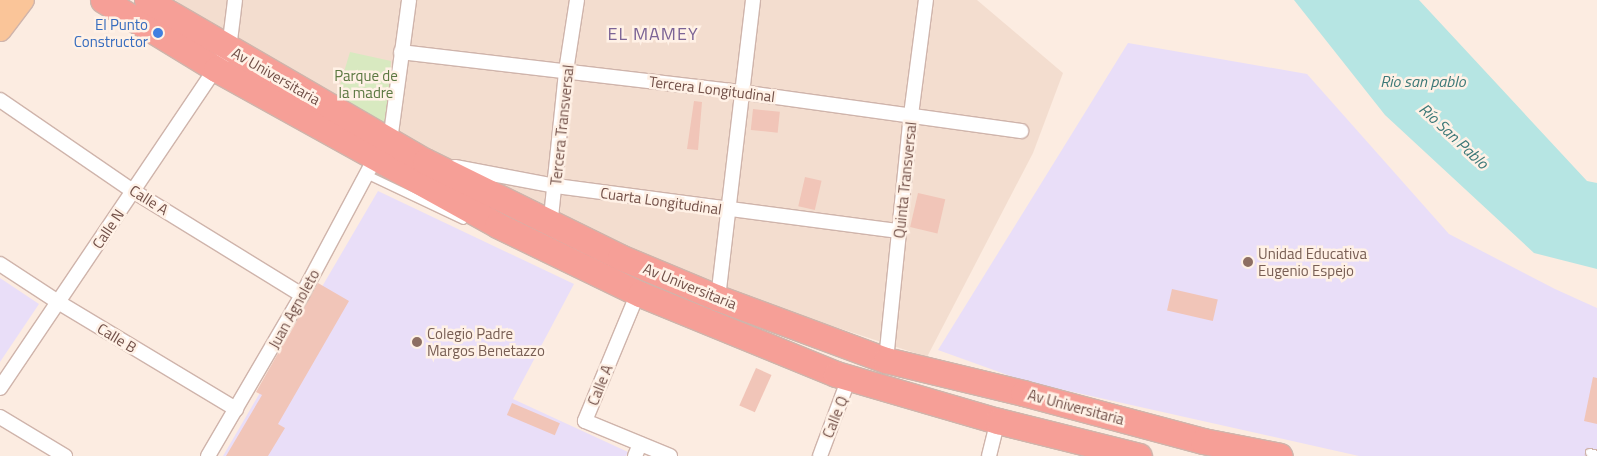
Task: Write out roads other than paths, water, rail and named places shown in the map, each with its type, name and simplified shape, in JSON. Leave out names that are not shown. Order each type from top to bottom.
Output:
[{"type":"highway","name":"Av Universitaria","points":[[103,0],[222,59]]},
{"type":"highway","name":"Av Universitaria","points":[[149,1],[222,59],[377,158],[543,249],[637,297],[849,378],[998,421],[1138,456]]},
{"type":"highway","name":"Av Universitaria","points":[[377,158],[425,161],[620,257],[718,298],[886,360],[1023,393],[1201,448],[1280,456]]},
{"type":"main road","points":[[0,30],[23,0]]},
{"type":"street","points":[[222,59],[235,0]]},
{"type":"street","points":[[377,158],[402,52],[409,0]]},
{"type":"street","name":"Tercera Transversal","points":[[543,249],[552,224],[566,71],[577,0]]},
{"type":"street","points":[[718,298],[730,210],[740,92],[753,0]]},
{"type":"street","name":"Quinta Transversal","points":[[886,360],[911,115],[926,0]]},
{"type":"street","name":"Tercera Longitudinal","points":[[402,52],[740,92],[1021,131]]},
{"type":"street","name":"Calle N","points":[[0,388],[222,59]]},
{"type":"street","name":"Calle A","points":[[0,100],[133,191],[302,295]]},
{"type":"street","name":"Juan Agnoleto","points":[[208,456],[302,295],[377,158]]},
{"type":"street","name":"Cuarta Longitudinal","points":[[425,161],[556,186],[899,231]]},
{"type":"street","name":"Calle B","points":[[0,264],[58,302],[236,408]]},
{"type":"street","name":"Calle A","points":[[637,297],[586,421],[638,450],[670,456]]},
{"type":"street","name":"Calle Q","points":[[820,456],[849,378]]},
{"type":"street","points":[[0,417],[65,456]]},
{"type":"street","points":[[989,456],[998,421]]},
{"type":"lane","points":[[377,158],[473,225]]},
{"type":"lane","points":[[590,279],[637,297]]},
{"type":"lane","points":[[1589,452],[1597,454]]},
{"type":"water","name":"Rio san pablo","points":[[1294,0],[1419,0],[1587,181],[1597,183],[1597,269],[1534,253],[1385,115]]},
{"type":"place","name":"El Punto Constructor","points":[[158,33]]},
{"type":"place","name":"Unidad Educativa Eugenio Espejo","points":[[1248,262]]},
{"type":"place","name":"Colegio Padre Margos Benetazzo","points":[[417,342]]},
{"type":"district","name":"EL MAMEY","points":[[653,34]]},
{"type":"park label","name":"Parque de la madre","points":[[366,84]]},
{"type":"water label","name":"Río San Pablo","points":[[1454,136]]}]
